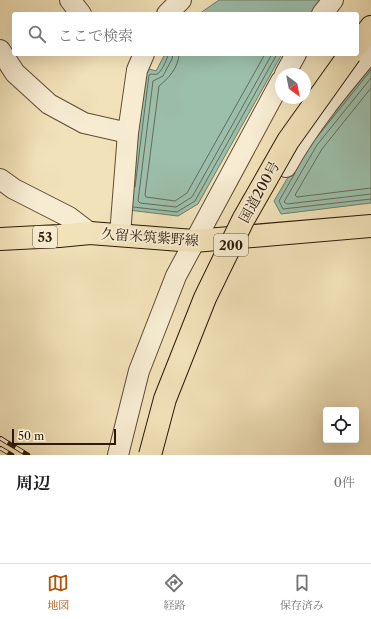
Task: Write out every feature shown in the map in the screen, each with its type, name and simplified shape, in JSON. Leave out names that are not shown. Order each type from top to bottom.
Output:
[{"type":"main road","points":[[359,42],[371,27]]},
{"type":"main road","name":"国道200号","points":[[150,455],[168,392],[205,298],[243,220],[288,141],[349,56]]},
{"type":"main road","name":"久留米筑紫野線","points":[[0,239],[90,233],[120,234],[194,241],[371,226]]},
{"type":"street","points":[[70,0],[79,12]]},
{"type":"street","points":[[170,12],[181,0]]},
{"type":"street","points":[[324,12],[333,0]]},
{"type":"street","points":[[0,50],[16,72],[49,104],[84,123],[128,133]]},
{"type":"street","points":[[246,237],[296,148],[343,84],[371,51]]},
{"type":"street","points":[[120,234],[128,133],[139,56]]},
{"type":"street","points":[[288,68],[295,56]]},
{"type":"street","points":[[118,455],[139,371],[176,276],[275,92]]},
{"type":"street","points":[[0,178],[14,189],[69,217],[90,233]]},
{"type":"water","points":[[219,0],[320,0],[311,12],[202,12]]},
{"type":"water","points":[[164,56],[281,56],[198,204],[178,216],[128,210],[146,68],[156,71]]},
{"type":"water","points":[[371,64],[371,203],[281,214],[274,201],[310,140]]},
{"type":"railway","points":[[0,438],[28,455]]},
{"type":"railway","points":[[0,448],[12,455]]}]
